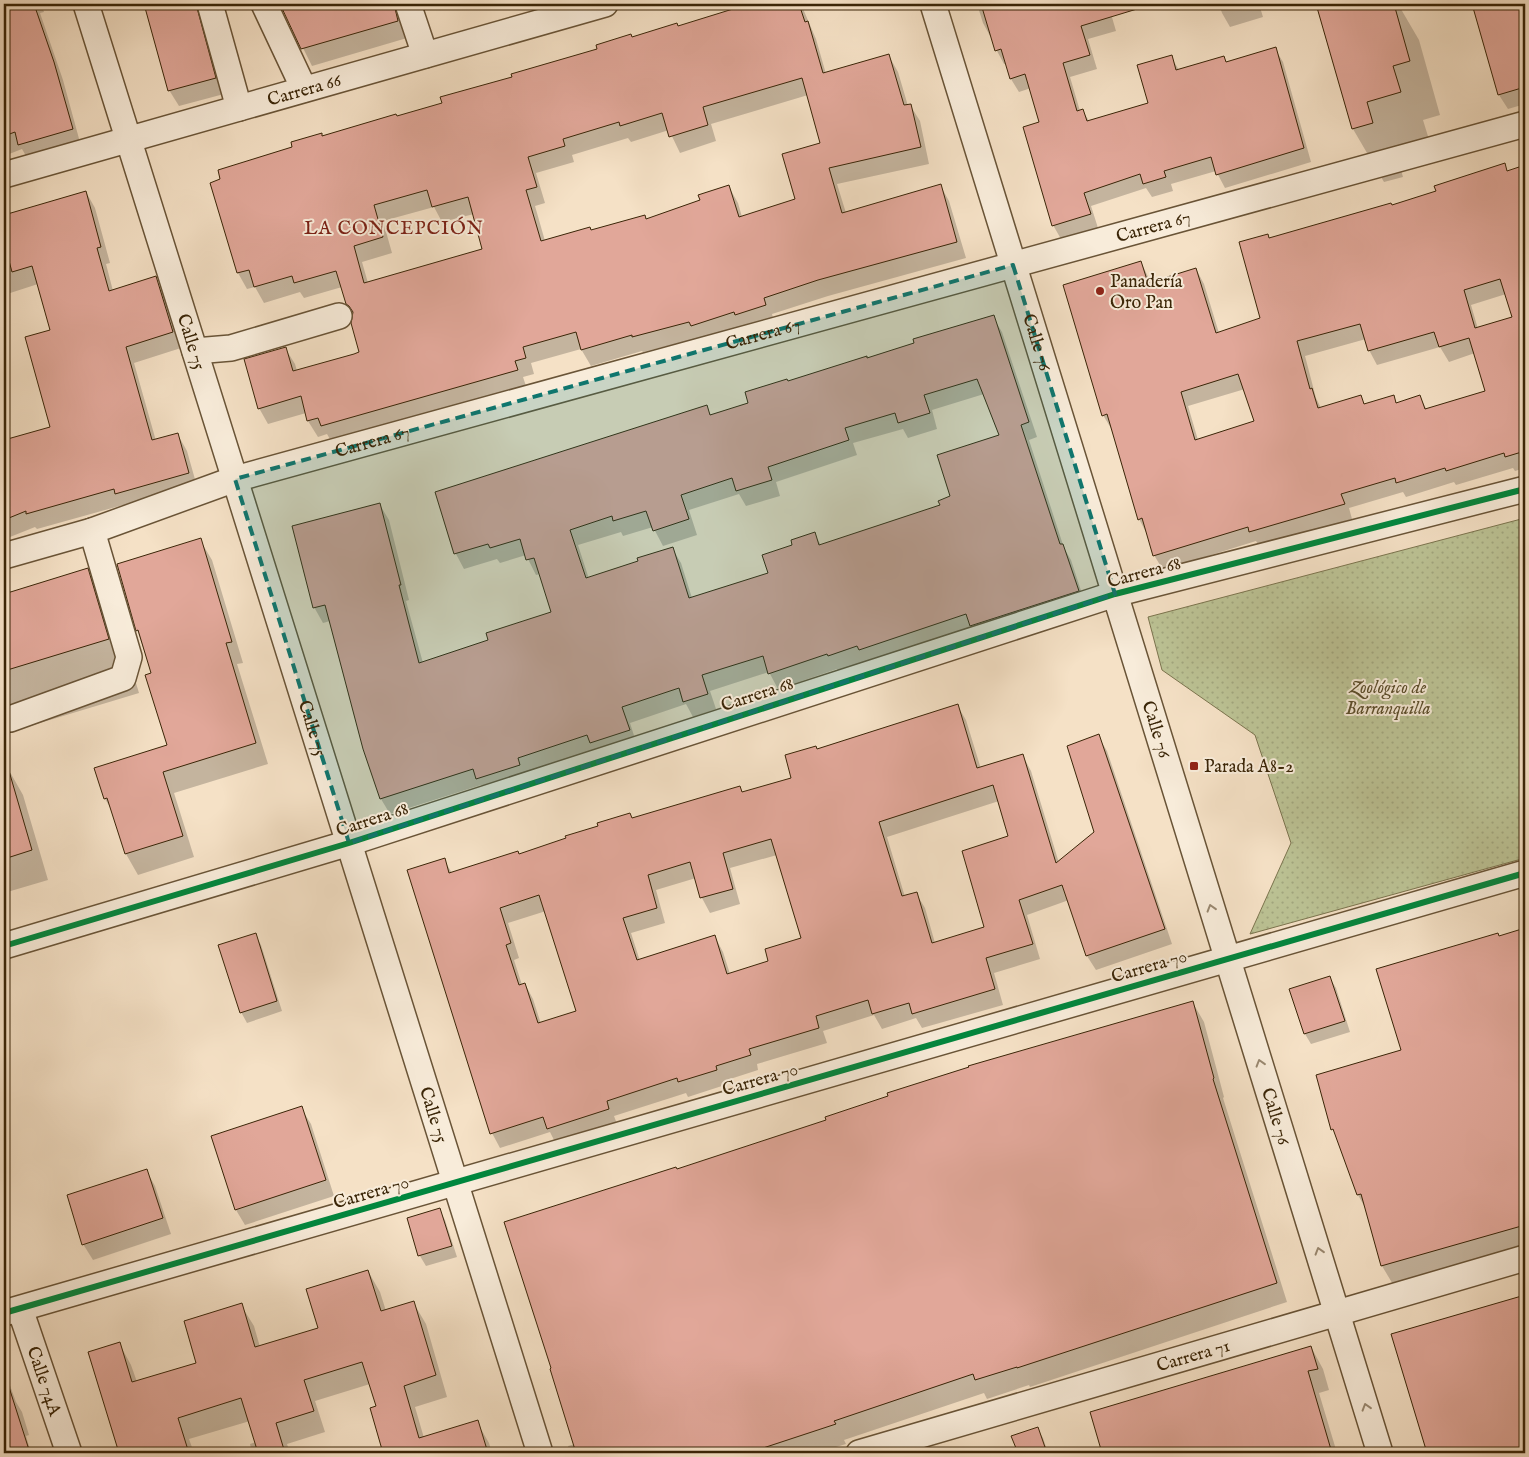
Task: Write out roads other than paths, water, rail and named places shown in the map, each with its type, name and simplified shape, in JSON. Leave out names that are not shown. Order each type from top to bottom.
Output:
[{"type":"street","name":"Calle 75","points":[[86,4],[540,1453]]},
{"type":"street","points":[[210,4],[240,108]]},
{"type":"street","points":[[264,4],[304,90]]},
{"type":"street","points":[[408,4],[424,55]]},
{"type":"street","name":"Carrera 66","points":[[4,175],[605,4]]},
{"type":"street","name":"Calle 76","points":[[933,4],[1380,1453]]},
{"type":"street","name":"Carrera 67","points":[[4,556],[92,531],[235,479],[1525,124]]},
{"type":"street","points":[[195,351],[232,348],[339,316]]},
{"type":"street","name":"Carrera 68","points":[[4,946],[349,843],[1114,594],[1525,489]]},
{"type":"street","points":[[4,717],[10,718],[123,678],[129,657],[92,531]]},
{"type":"street","name":"Carrera 70","points":[[12,1311],[1525,873]]},
{"type":"street","name":"Carrera 71","points":[[859,1453],[935,1443],[1338,1313],[1525,1258]]},
{"type":"street","name":"Calle 74A","points":[[12,1311],[69,1453]]},
{"type":"place","name":"Panadería Oro Pan","points":[[1100,291]]},
{"type":"place","name":"Parada A8-2","points":[[1194,766]]},
{"type":"district","name":"LA CONCEPCIÓN","points":[[394,227]]},
{"type":"park label","name":"Zoológico de Barranquilla","points":[[1388,698]]}]
